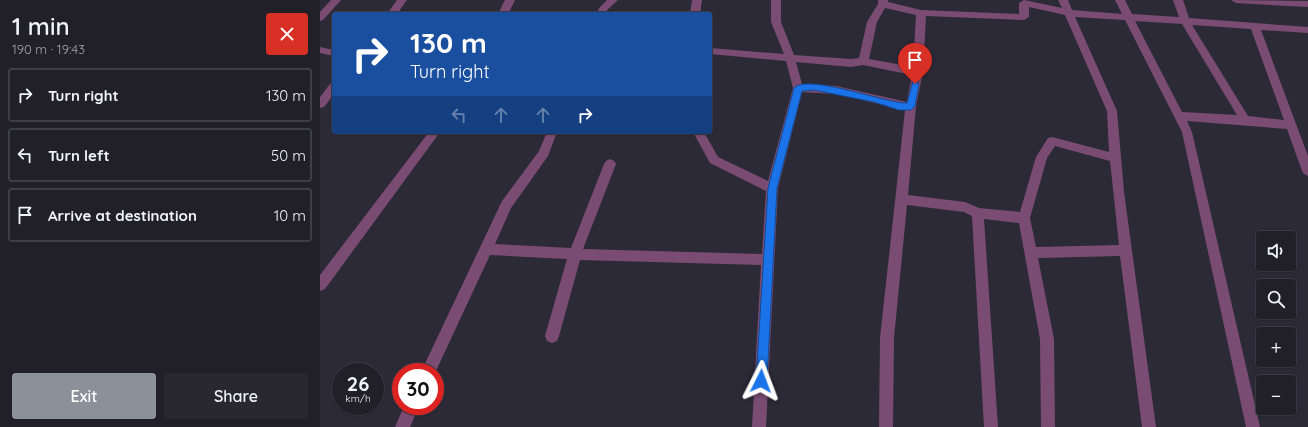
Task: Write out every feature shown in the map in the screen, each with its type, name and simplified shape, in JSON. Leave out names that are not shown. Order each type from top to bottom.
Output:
[{"type":"street","points":[[320,18],[336,0]]},
{"type":"street","points":[[393,12],[402,0]]},
{"type":"street","points":[[504,12],[510,0]]},
{"type":"street","points":[[602,12],[613,0]]},
{"type":"street","points":[[695,12],[697,0]]},
{"type":"street","points":[[759,427],[772,188],[798,88],[790,57],[776,22],[776,0]]},
{"type":"street","points":[[1063,0],[1112,111],[1126,250],[1149,427]]},
{"type":"street","points":[[1120,0],[1187,132],[1253,427]]},
{"type":"street","points":[[1178,0],[1185,20],[1245,120]]},
{"type":"street","points":[[1236,0],[1308,4]]},
{"type":"street","points":[[863,61],[872,22],[883,2],[921,13],[1024,17],[1024,3],[1069,13],[1130,18],[1185,20],[1308,30]]},
{"type":"street","points":[[886,427],[887,338],[911,106],[918,72],[921,13]]},
{"type":"street","points":[[1254,25],[1308,171]]},
{"type":"street","points":[[320,50],[332,53]]},
{"type":"street","points":[[712,50],[851,63],[863,61],[918,72]]},
{"type":"street","points":[[798,88],[814,87],[875,99],[899,107],[911,106]]},
{"type":"street","points":[[320,104],[332,89]]},
{"type":"street","points":[[1179,116],[1245,120],[1291,125]]},
{"type":"street","points":[[320,285],[433,134]]},
{"type":"street","points":[[432,363],[506,205],[544,153],[551,134]]},
{"type":"street","points":[[699,134],[714,160],[772,188]]},
{"type":"street","points":[[1048,427],[1047,339],[1024,218],[1042,158],[1052,141],[1116,158]]},
{"type":"street","points":[[552,336],[575,254],[610,164]]},
{"type":"street","points":[[902,199],[965,207],[978,213],[1024,218]]},
{"type":"street","points":[[978,213],[990,427]]},
{"type":"street","points":[[486,249],[575,254],[768,260]]},
{"type":"street","points":[[1031,253],[1126,250]]},
{"type":"street","points":[[402,427],[408,415]]},
{"type":"route","points":[[761,381],[772,188],[798,88],[814,87],[875,99],[899,107],[911,106],[915,84]]}]
